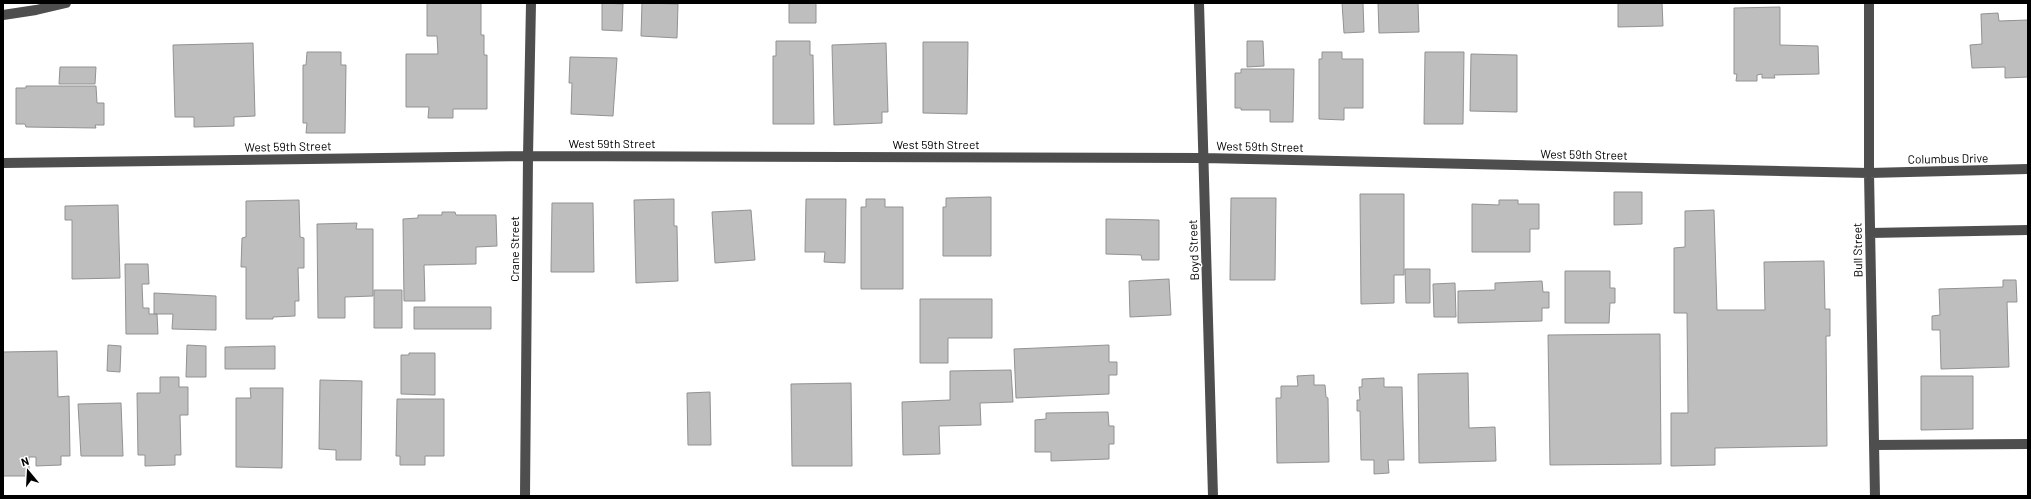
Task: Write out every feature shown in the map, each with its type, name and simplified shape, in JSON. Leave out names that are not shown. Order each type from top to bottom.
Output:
[{"type":"street","points":[[9,3],[6,14],[36,10],[66,3]]},
{"type":"street","name":"Crane Street","points":[[525,496],[531,3]]},
{"type":"street","name":"Boyd Street","points":[[1199,3],[1213,496]]},
{"type":"street","name":"Bull Street","points":[[1869,3],[1869,173],[1874,496]]},
{"type":"street","name":"West 59th Street","points":[[3,163],[528,156],[1203,158],[1869,173]]},
{"type":"street","name":"Columbus Drive","points":[[1869,173],[2028,169]]},
{"type":"street","points":[[1870,233],[2028,230]]},
{"type":"street","points":[[1874,445],[2028,444]]},
{"type":"building","points":[[427,3],[481,3],[481,35],[484,35],[484,55],[487,55],[487,109],[453,109],[453,118],[428,118],[429,107],[406,107],[406,54],[438,54],[437,36],[427,36]]},
{"type":"building","points":[[602,3],[623,4],[622,31],[602,30]]},
{"type":"building","points":[[642,3],[678,4],[677,38],[641,36]]},
{"type":"building","points":[[789,3],[816,3],[816,23],[789,23]]},
{"type":"building","points":[[1342,3],[1363,3],[1364,32],[1344,33]]},
{"type":"building","points":[[1378,3],[1418,3],[1419,32],[1379,33]]},
{"type":"building","points":[[1618,3],[1662,3],[1663,26],[1618,27]]},
{"type":"building","points":[[1780,7],[1780,45],[1818,46],[1819,74],[1774,75],[1775,78],[1762,78],[1762,74],[1757,75],[1757,81],[1736,81],[1737,74],[1734,74],[1734,8]]},
{"type":"building","points":[[1998,13],[1999,21],[2028,20],[2028,77],[2005,78],[2005,67],[1972,68],[1970,45],[1982,44],[1981,14]]},
{"type":"building","points":[[776,41],[810,41],[810,55],[813,55],[814,124],[773,124],[773,56],[776,56]]},
{"type":"building","points":[[1247,41],[1263,41],[1264,66],[1247,67]]},
{"type":"building","points":[[923,42],[968,42],[967,114],[923,113]]},
{"type":"building","points":[[253,43],[255,116],[234,117],[234,126],[194,127],[194,117],[175,117],[173,45]]},
{"type":"building","points":[[886,43],[888,112],[882,112],[882,123],[834,125],[832,45]]},
{"type":"building","points":[[307,52],[341,52],[341,65],[346,65],[345,133],[306,133],[307,123],[303,123],[303,65],[306,65]]},
{"type":"building","points":[[1322,52],[1342,52],[1342,59],[1363,59],[1363,108],[1344,108],[1344,120],[1319,119],[1319,59],[1322,59]]},
{"type":"building","points":[[1425,52],[1464,52],[1463,124],[1424,124]]},
{"type":"building","points":[[1471,54],[1517,55],[1517,112],[1470,111]]},
{"type":"building","points":[[570,57],[617,58],[613,116],[571,114],[572,83],[569,83]]},
{"type":"building","points":[[60,67],[96,67],[95,84],[59,84]]},
{"type":"building","points":[[1241,69],[1294,69],[1293,122],[1270,122],[1270,110],[1241,110],[1241,108],[1235,108],[1235,73],[1241,73]]},
{"type":"building","points":[[26,86],[96,86],[97,103],[104,103],[104,125],[95,125],[96,128],[26,127],[25,124],[16,124],[16,88],[26,88]]},
{"type":"building","points":[[1614,192],[1642,192],[1642,224],[1614,225]]},
{"type":"building","points":[[1360,194],[1404,194],[1404,275],[1394,275],[1394,303],[1361,304]]},
{"type":"building","points":[[991,197],[991,256],[943,256],[943,207],[946,207],[946,198]]},
{"type":"building","points":[[1231,198],[1276,198],[1275,280],[1230,280]]},
{"type":"building","points":[[674,199],[674,226],[677,226],[678,281],[636,283],[634,200]]},
{"type":"building","points":[[806,199],[846,199],[845,263],[824,262],[825,252],[805,252]]},
{"type":"building","points":[[866,199],[885,199],[885,207],[903,207],[903,289],[861,289],[861,207],[866,207]]},
{"type":"building","points":[[299,200],[300,237],[304,238],[304,268],[298,268],[299,301],[295,301],[295,316],[273,317],[273,319],[246,319],[246,267],[241,267],[242,238],[246,237],[246,201]]},
{"type":"building","points":[[1499,200],[1518,200],[1518,204],[1539,204],[1539,229],[1530,229],[1530,252],[1472,252],[1472,204],[1499,205]]},
{"type":"building","points":[[552,203],[593,203],[594,272],[551,272]]},
{"type":"building","points":[[118,205],[120,278],[72,279],[72,220],[65,220],[65,206]]},
{"type":"building","points":[[751,210],[755,260],[715,263],[712,212]]},
{"type":"building","points":[[1714,210],[1717,310],[1765,310],[1764,262],[1824,261],[1825,309],[1830,309],[1830,336],[1826,336],[1827,446],[1715,448],[1715,465],[1671,466],[1671,413],[1688,413],[1687,313],[1674,313],[1674,248],[1685,247],[1685,211]]},
{"type":"building","points":[[442,212],[455,212],[456,215],[496,215],[497,246],[476,247],[476,264],[424,265],[425,301],[404,301],[403,219],[418,218],[418,215],[442,215]]},
{"type":"building","points":[[1106,219],[1159,220],[1159,260],[1142,260],[1141,255],[1106,254]]},
{"type":"building","points":[[357,223],[356,229],[373,229],[373,296],[345,297],[345,318],[318,318],[317,224]]},
{"type":"building","points":[[125,264],[148,264],[149,284],[142,284],[143,308],[149,308],[149,314],[157,314],[158,334],[126,334]]},
{"type":"building","points":[[1405,269],[1430,269],[1430,303],[1406,303]]},
{"type":"building","points":[[1565,271],[1610,271],[1610,288],[1615,288],[1615,303],[1610,303],[1609,323],[1565,323]]},
{"type":"building","points":[[1169,279],[1171,315],[1130,317],[1129,281]]},
{"type":"building","points":[[2003,280],[2016,280],[2017,302],[2007,302],[2009,367],[1941,369],[1940,330],[1932,330],[1932,316],[1940,315],[1939,289],[2003,287]]},
{"type":"building","points":[[1542,281],[1543,292],[1549,292],[1549,308],[1542,308],[1542,321],[1458,323],[1458,291],[1495,290],[1495,283]]},
{"type":"building","points":[[1455,283],[1456,317],[1434,317],[1433,284]]},
{"type":"building","points":[[374,290],[402,290],[402,328],[374,328]]},
{"type":"building","points":[[154,293],[216,296],[216,330],[172,329],[173,314],[154,314]]},
{"type":"building","points":[[920,299],[992,299],[992,338],[948,338],[948,363],[920,363]]},
{"type":"building","points":[[414,307],[491,307],[491,329],[414,329]]},
{"type":"building","points":[[1660,334],[1661,464],[1550,465],[1548,335]]},
{"type":"building","points":[[108,345],[121,346],[120,372],[107,371]]},
{"type":"building","points":[[187,345],[206,346],[206,377],[186,377]]},
{"type":"building","points":[[1109,345],[1109,362],[1117,362],[1117,375],[1109,375],[1109,394],[1016,398],[1014,349]]},
{"type":"building","points":[[275,346],[275,369],[225,369],[225,347]]},
{"type":"building","points":[[57,351],[58,397],[69,396],[70,456],[61,456],[61,465],[36,466],[36,457],[29,457],[29,476],[3,476],[3,352]]},
{"type":"building","points":[[409,353],[435,353],[435,395],[401,394],[401,355],[409,355]]},
{"type":"building","points":[[1011,370],[1013,402],[980,403],[981,425],[939,426],[940,454],[903,455],[902,402],[950,400],[950,371]]},
{"type":"building","points":[[1468,373],[1469,428],[1495,427],[1496,461],[1419,463],[1418,374]]},
{"type":"building","points":[[1314,375],[1314,385],[1325,385],[1326,397],[1328,398],[1329,462],[1277,463],[1276,398],[1281,398],[1281,386],[1298,386],[1297,376]]},
{"type":"building","points":[[1921,376],[1973,376],[1973,429],[1921,430]]},
{"type":"building","points":[[160,377],[179,377],[179,387],[188,387],[188,415],[180,415],[181,455],[175,455],[175,465],[145,466],[145,455],[138,455],[137,393],[160,393]]},
{"type":"building","points":[[1384,378],[1384,387],[1402,387],[1404,460],[1388,460],[1389,473],[1374,474],[1374,460],[1361,460],[1360,411],[1357,411],[1357,400],[1360,400],[1359,387],[1362,387],[1362,379]]},
{"type":"building","points":[[320,380],[362,381],[361,460],[336,460],[336,450],[319,449]]},
{"type":"building","points":[[851,383],[852,466],[792,466],[791,384]]},
{"type":"building","points":[[250,388],[283,388],[282,468],[236,467],[236,398],[251,398]]},
{"type":"building","points":[[710,392],[711,445],[688,445],[687,393]]},
{"type":"building","points":[[397,399],[444,399],[444,456],[425,456],[425,465],[400,465],[400,456],[396,456]]},
{"type":"building","points":[[121,403],[123,456],[81,456],[78,404]]},
{"type":"building","points":[[1108,412],[1109,426],[1114,426],[1114,444],[1109,444],[1109,459],[1051,461],[1051,452],[1035,452],[1035,420],[1046,419],[1046,413]]}]
